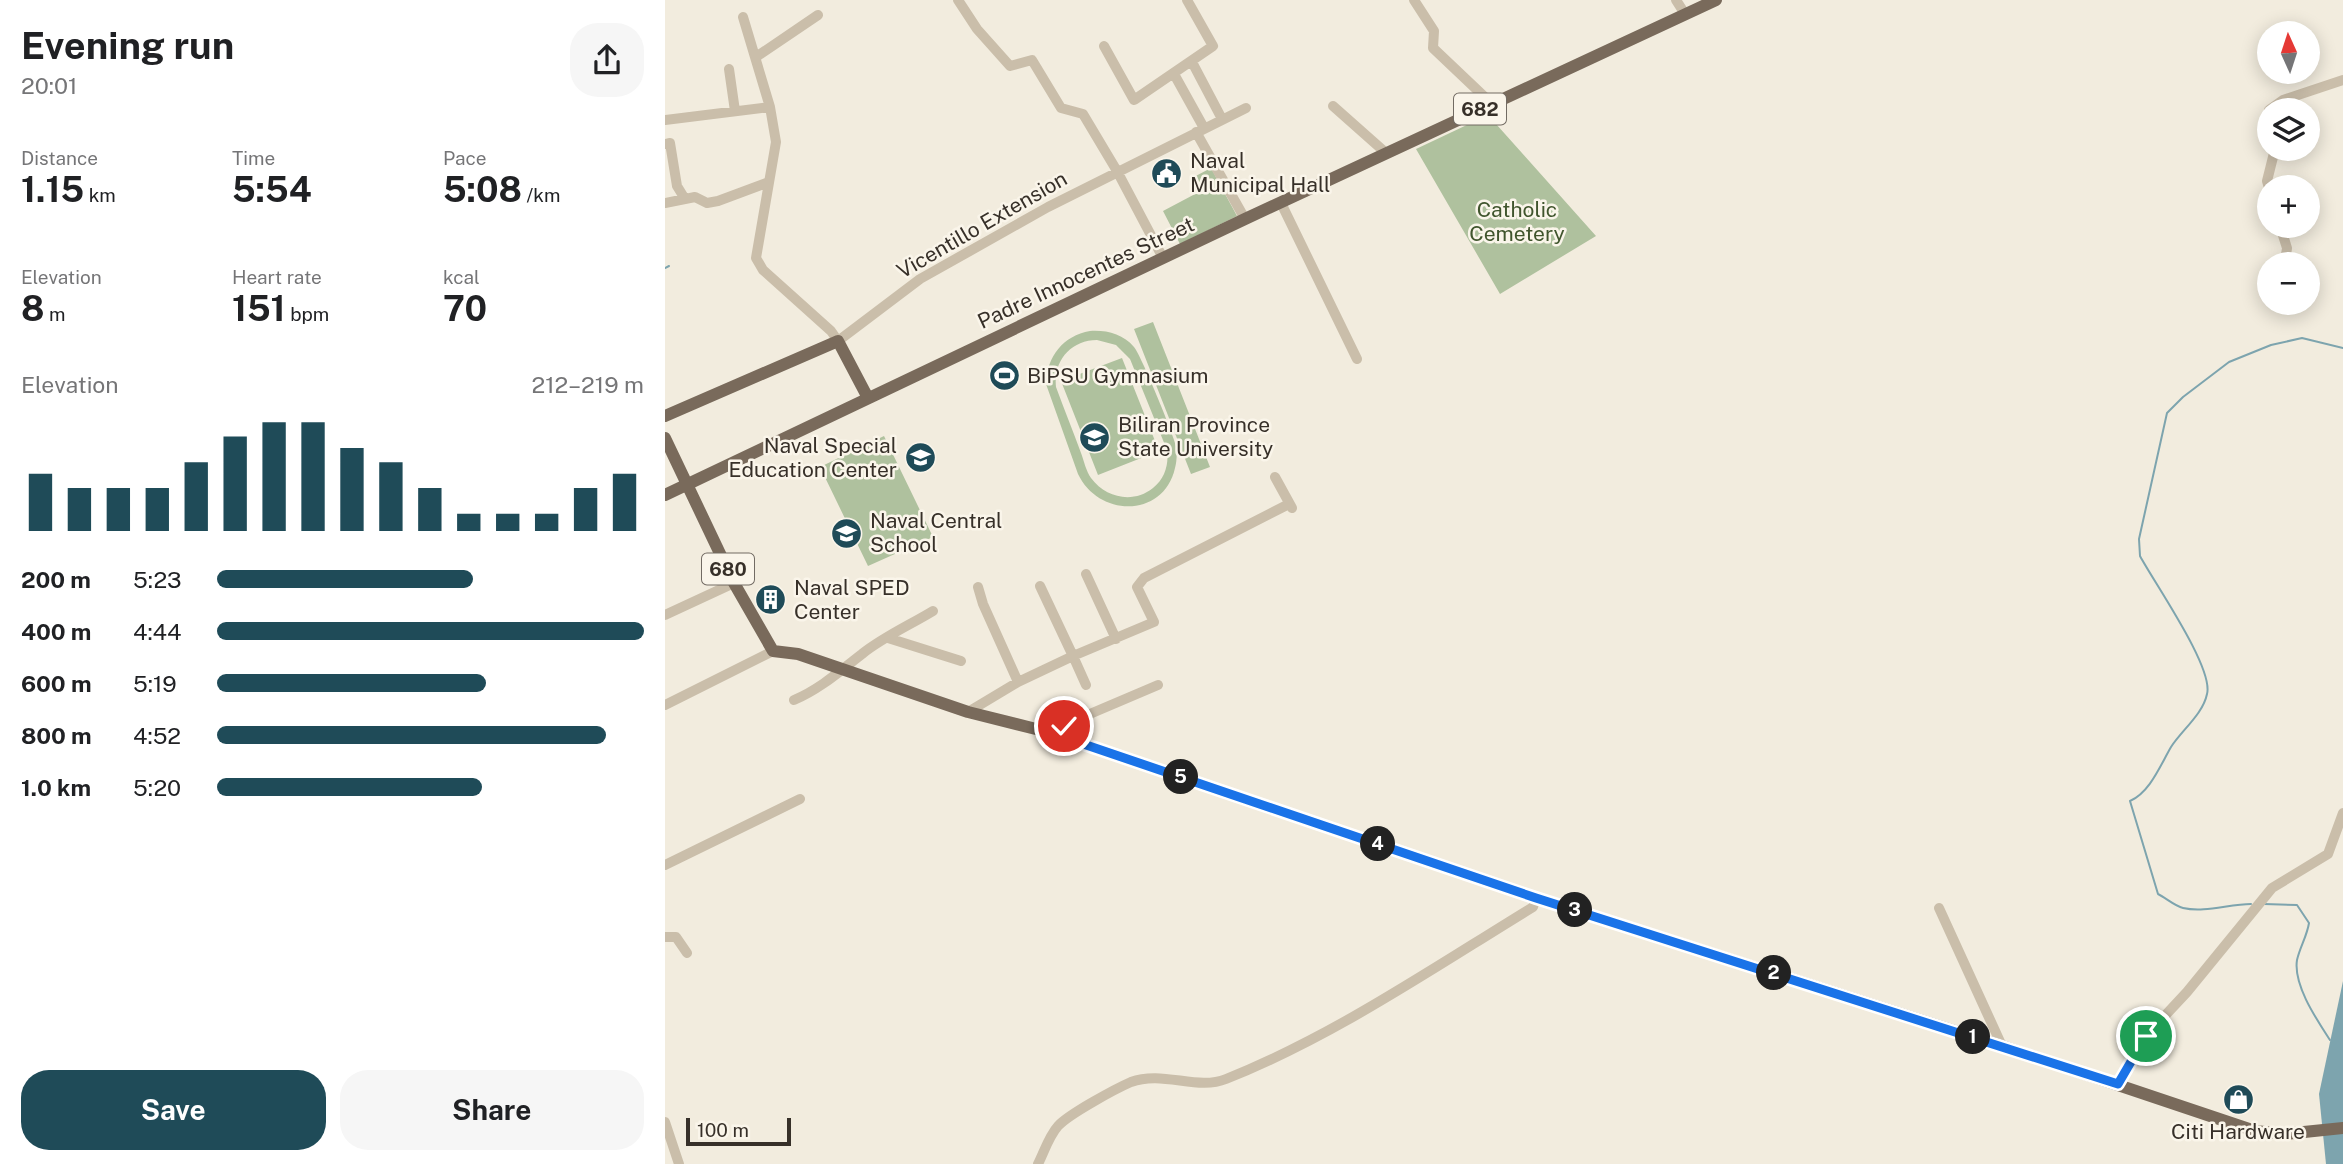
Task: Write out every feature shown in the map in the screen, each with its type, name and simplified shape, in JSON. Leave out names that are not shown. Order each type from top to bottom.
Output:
[{"type":"main road","name":"Padre Innocentes Street","points":[[665,495],[1245,219],[1716,0]]},
{"type":"main road","points":[[838,341],[868,398]]},
{"type":"main road","name":"Vicentillo Extension","points":[[665,416],[838,341]]},
{"type":"main road","points":[[665,438],[687,485]]},
{"type":"main road","name":"680","points":[[687,485],[734,583],[773,651]]},
{"type":"main road","points":[[773,651],[798,654],[968,712],[1048,732],[1536,898],[2002,1046],[2255,1131],[2304,1133],[2343,1128]]},
{"type":"street","points":[[958,0],[977,29],[1010,66],[1032,60],[1061,108],[1083,114],[1163,258]]},
{"type":"street","points":[[1104,46],[1133,100],[1213,46],[1187,0]]},
{"type":"street","points":[[1414,0],[1434,31],[1433,48],[1492,104]]},
{"type":"street","points":[[1677,0],[1685,15]]},
{"type":"street","points":[[756,58],[818,15]]},
{"type":"street","points":[[743,17],[770,107],[776,142],[756,258],[763,270],[838,341]]},
{"type":"street","points":[[1192,62],[1222,119]]},
{"type":"street","points":[[729,69],[735,111]]},
{"type":"street","points":[[1174,74],[1245,219]]},
{"type":"street","points":[[2289,98],[2343,80]]},
{"type":"street","points":[[1333,106],[1386,153]]},
{"type":"street","points":[[665,120],[770,107]]},
{"type":"street","name":"Vicentillo Extension","points":[[838,341],[920,279],[1117,172],[1246,108]]},
{"type":"street","points":[[665,144],[670,143],[677,186],[685,199]]},
{"type":"street","points":[[665,203],[695,197],[707,203],[718,201],[769,182]]},
{"type":"street","points":[[1281,203],[1357,359]]},
{"type":"street","points":[[968,712],[1018,682],[1154,622],[1137,587],[1144,578],[1291,506],[1275,477]]},
{"type":"street","points":[[1086,574],[1116,639]]},
{"type":"street","points":[[665,615],[734,583]]},
{"type":"street","points":[[1040,586],[1086,685]]},
{"type":"street","points":[[978,587],[1018,682]]},
{"type":"street","points":[[794,701],[845,669],[864,653],[933,611]]},
{"type":"street","points":[[888,638],[961,661]]},
{"type":"street","points":[[665,705],[773,651]]},
{"type":"street","points":[[1048,732],[1158,685]]},
{"type":"street","points":[[665,865],[800,799]]},
{"type":"street","points":[[2118,1084],[2146,1036],[2187,992],[2272,888],[2328,855],[2343,813]]},
{"type":"street","points":[[1038,1164],[1056,1128],[1066,1119],[1131,1082],[1153,1077],[1206,1082],[1223,1080],[1300,1045],[1377,1002],[1532,907],[1536,898]]},
{"type":"street","points":[[1939,908],[2002,1046]]},
{"type":"street","points":[[665,937],[676,937],[687,953]]},
{"type":"street","points":[[665,1122],[675,1163]]},
{"type":"green space","name":"Catholic Cemetery","points":[[1488,115],[1596,236],[1500,294],[1416,149]]},
{"type":"green space","points":[[1211,168],[1237,216],[1180,244],[1163,211],[1197,193],[1190,179]]},
{"type":"green space","points":[[1153,322],[1210,467],[1191,474],[1134,329]]},
{"type":"green space","points":[[1090,331],[1108,332],[1120,336],[1134,347],[1169,426],[1176,446],[1175,468],[1169,484],[1158,496],[1145,503],[1115,505],[1100,499],[1078,474],[1046,384],[1053,356],[1064,343]],"holes":[[[1097,340],[1116,345],[1130,359],[1167,450],[1167,466],[1161,480],[1145,493],[1129,497],[1112,494],[1091,478],[1056,387],[1057,369],[1072,348]]]},
{"type":"green space","points":[[1122,358],[1159,451],[1098,475],[1061,381]]},
{"type":"green space","points":[[884,436],[933,537],[868,566],[820,467]]},
{"type":"water","points":[[2343,981],[2343,1164],[2326,1164],[2319,1094]]},
{"type":"waterway","points":[[665,268],[669,266]]},
{"type":"waterway","points":[[2251,904],[2191,909],[2180,907],[2158,894],[2130,801],[2149,785],[2171,747],[2197,715],[2205,701],[2207,682],[2193,646],[2140,556],[2139,539],[2167,413],[2183,397],[2229,362],[2271,345],[2302,338],[2343,348]]},
{"type":"waterway","points":[[2264,904],[2297,905],[2309,923],[2297,960],[2297,970],[2307,1002],[2330,1040]]},
{"type":"place","name":"Naval Municipal Hall","points":[[1167,173]]},
{"type":"place","name":"BiPSU Gymnasium","points":[[1004,376]]},
{"type":"place","name":"Biliran Province State University","points":[[1095,437]]},
{"type":"place","name":"Naval Special Education Center","points":[[920,458]]},
{"type":"place","name":"Naval Central School","points":[[847,533]]},
{"type":"place","name":"Naval SPED Center","points":[[771,600]]},
{"type":"place","name":"Citi Hardware","points":[[2238,1100]]},
{"type":"route","points":[[1064,726],[1048,732],[1536,898],[2118,1084],[2146,1036]]}]
